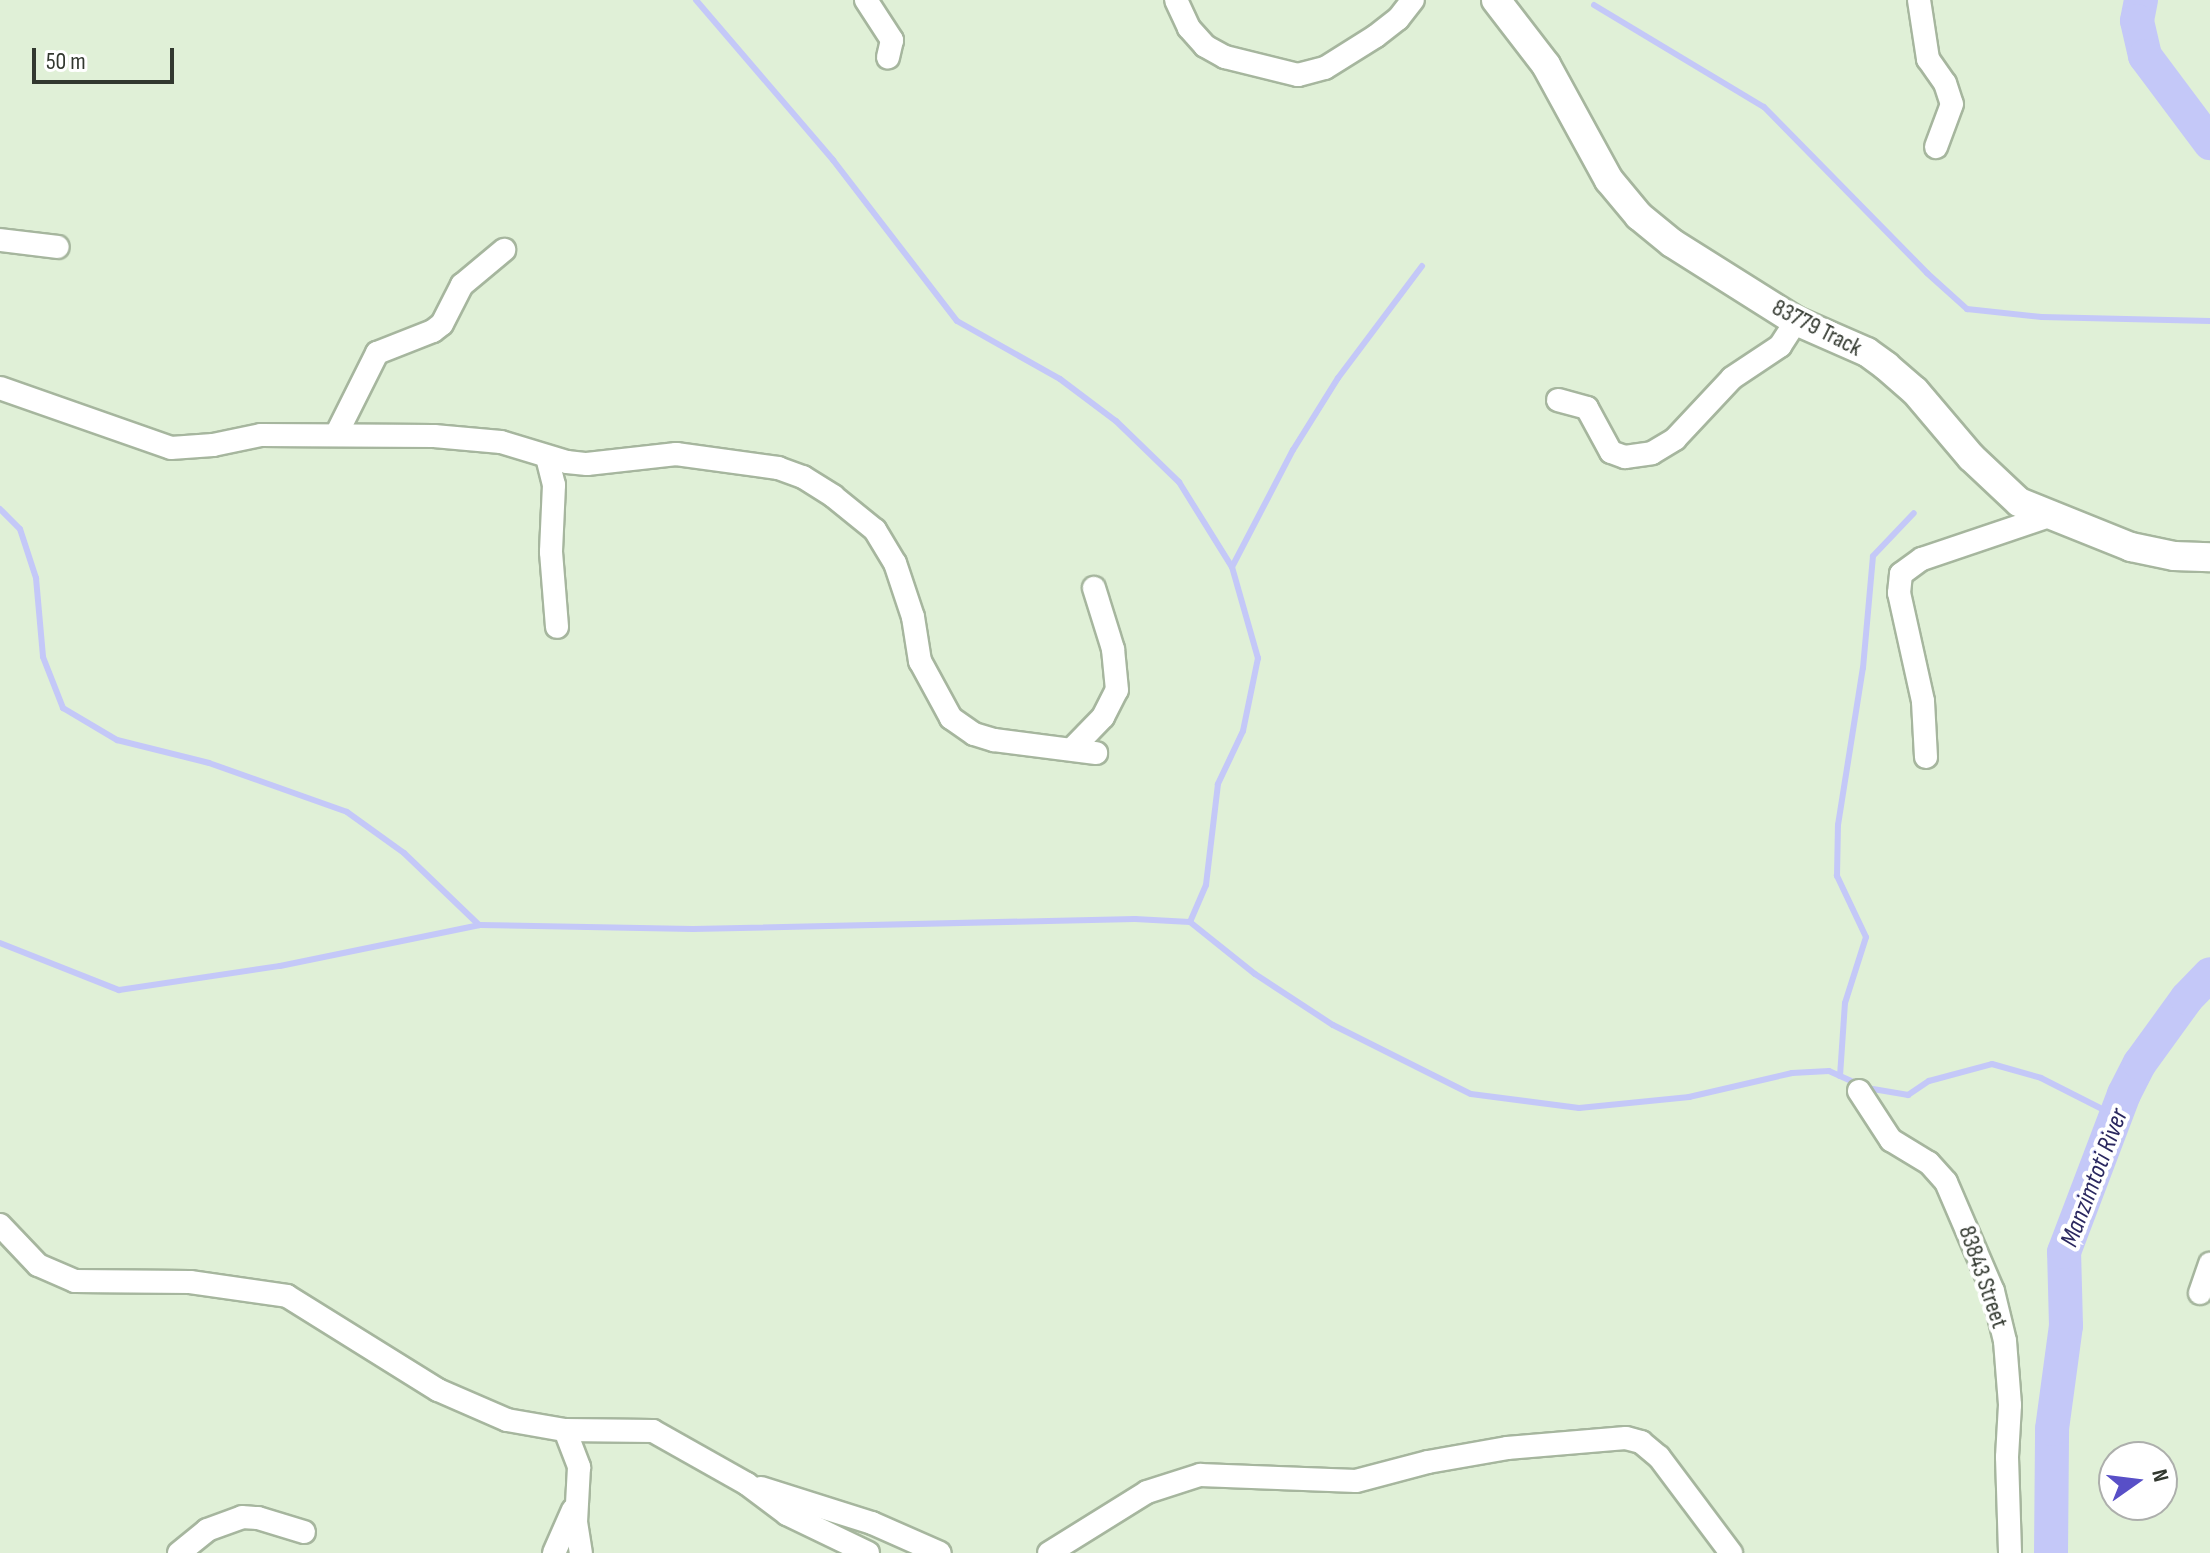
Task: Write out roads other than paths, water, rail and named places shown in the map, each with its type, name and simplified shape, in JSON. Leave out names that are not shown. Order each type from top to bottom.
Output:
[{"type":"street","points":[[866,0],[892,40],[893,48],[888,58]]},
{"type":"street","points":[[1176,0],[1189,28],[1205,46],[1225,57],[1298,75],[1325,68],[1376,36],[1398,19],[1413,0]]},
{"type":"street","name":"83779 Track","points":[[1496,0],[1546,65],[1588,147],[1639,216],[1672,243],[1796,321],[1867,352],[1886,366],[1915,391],[1995,481],[2019,502],[2131,547],[2174,556],[2210,557]]},
{"type":"street","points":[[1919,0],[1928,59],[1945,83],[1952,104],[1936,147]]},
{"type":"street","points":[[0,240],[58,247]]},
{"type":"street","points":[[336,435],[377,353],[433,331],[442,324],[462,285],[504,250]]},
{"type":"street","points":[[1558,400],[1587,408],[1611,452],[1625,457],[1652,453],[1675,439],[1732,378],[1780,346],[1796,321]]},
{"type":"street","points":[[0,388],[171,448],[213,445],[261,435],[478,438],[547,457],[587,464],[676,454],[778,468],[803,477],[857,512],[885,547],[913,617],[920,661],[951,718],[974,734],[994,740],[1096,753]]},
{"type":"street","points":[[547,457],[554,485],[551,552],[557,627]]},
{"type":"street","points":[[1926,757],[1923,701],[1899,593],[1901,574],[1922,559],[2052,515]]},
{"type":"street","points":[[1073,748],[1103,717],[1117,690],[1113,649],[1094,588]]},
{"type":"street","name":"83843 Street","points":[[1859,1091],[1891,1140],[1929,1163],[1946,1182],[1993,1291],[2005,1341],[2010,1405],[2007,1457],[2010,1553]]},
{"type":"street","points":[[0,1225],[38,1265],[75,1281],[190,1282],[287,1296],[451,1396],[507,1420],[565,1430],[653,1431],[747,1484],[787,1514],[868,1553]]},
{"type":"street","points":[[2200,1293],[2210,1264]]},
{"type":"street","points":[[565,1430],[579,1467],[576,1522],[581,1553]]},
{"type":"street","points":[[1049,1553],[1147,1492],[1200,1475],[1356,1481],[1428,1462],[1507,1448],[1626,1438],[1651,1448],[1731,1553]]},
{"type":"street","points":[[747,1484],[872,1523],[940,1553]]},
{"type":"street","points":[[554,1553],[579,1499]]},
{"type":"street","points":[[179,1553],[207,1530],[242,1517],[258,1518],[304,1532]]},
{"type":"waterway","points":[[696,0],[833,160],[957,321],[1060,379],[1116,421],[1179,482],[1232,567],[1258,658],[1243,731],[1218,784],[1206,885],[1190,922]]},
{"type":"waterway","name":"Manzimtoti River","points":[[2141,0],[2137,21],[2145,56],[2210,143]]},
{"type":"waterway","points":[[1594,5],[1764,107],[1927,273],[1967,309],[2042,317],[2210,321]]},
{"type":"waterway","points":[[1232,567],[1293,450],[1338,378],[1422,266]]},
{"type":"waterway","points":[[0,509],[20,529],[36,578],[43,657],[63,708],[117,740],[209,763],[347,812],[404,853],[479,925]]},
{"type":"waterway","points":[[1840,1076],[1845,1003],[1866,937],[1837,876],[1838,825],[1863,668],[1873,556],[1914,513]]},
{"type":"waterway","points":[[0,943],[119,990],[280,966],[480,925],[693,929],[1135,919],[1190,922],[1255,974],[1333,1025],[1471,1094],[1579,1108],[1689,1097],[1792,1073],[1829,1071],[1867,1088],[1908,1095],[1929,1081],[1992,1064],[2041,1078],[2116,1116]]},
{"type":"waterway","name":"Manzimtoti River","points":[[2051,1553],[2052,1429],[2066,1326],[2064,1252],[2124,1094],[2140,1063],[2187,998],[2210,974]]}]
